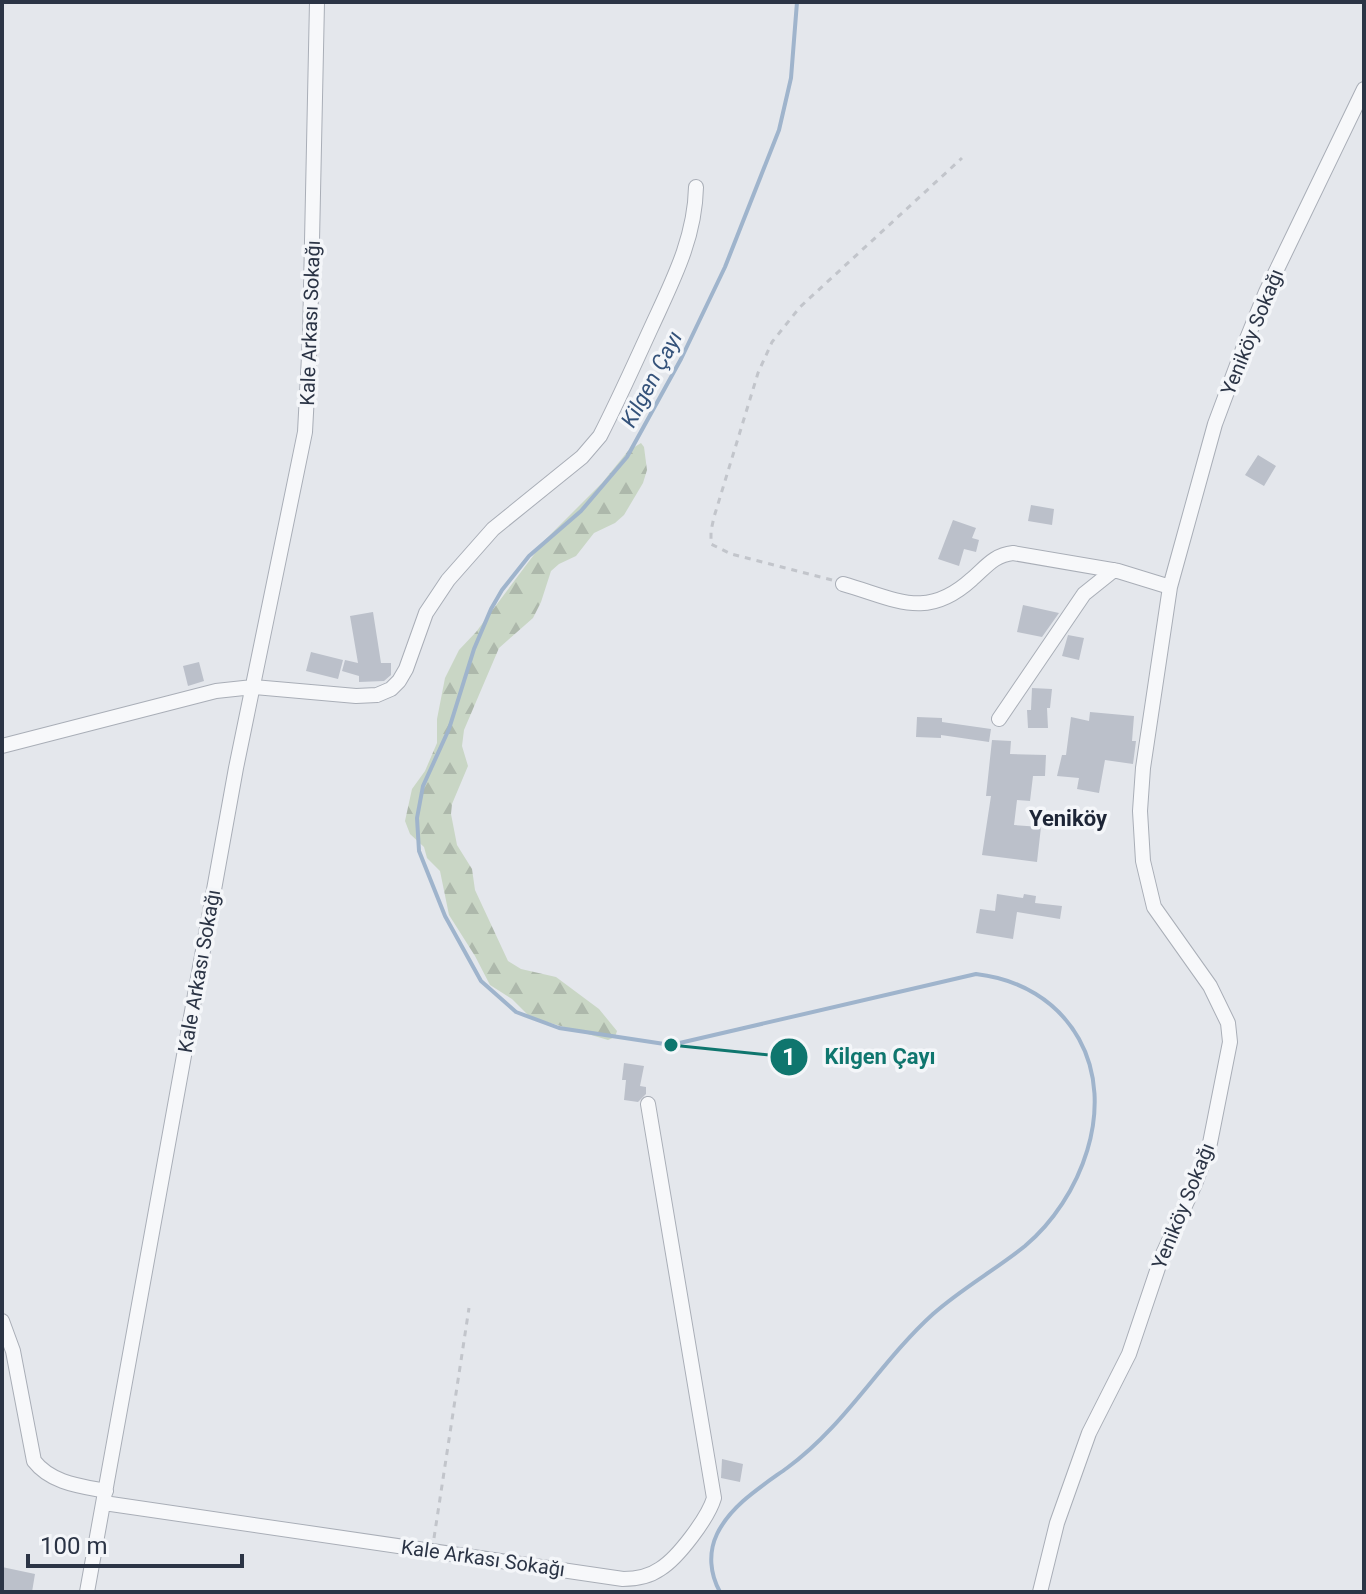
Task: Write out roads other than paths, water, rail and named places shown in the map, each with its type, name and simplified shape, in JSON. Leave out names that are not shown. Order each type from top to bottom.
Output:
[{"type":"street","name":"Kale Arkası Sokağı","points":[[87,1592],[253,687],[305,432],[317,2]]},
{"type":"street","name":"Yeniköy Sokağı","points":[[1040,1592],[1057,1523],[1089,1433],[1129,1354],[1162,1256],[1210,1143],[1230,1042],[1228,1023],[1210,986],[1154,907],[1143,861],[1140,811],[1143,768],[1170,587],[1215,424],[1246,341],[1266,292],[1364,89]]},
{"type":"street","points":[[2,746],[195,695],[253,687],[377,695],[399,681],[426,613],[448,580],[493,529],[582,457],[600,436],[679,267],[690,237],[696,187]]},
{"type":"street","points":[[843,584],[919,605],[943,600],[954,594],[1002,554],[1026,553],[1114,570],[1170,587]]},
{"type":"street","points":[[999,719],[1084,594],[1114,570]]},
{"type":"street","name":"Kale Arkası Sokağı","points":[[2,1321],[13,1351],[34,1461],[41,1470],[65,1482],[105,1497],[432,1551],[623,1579],[636,1578],[659,1570],[669,1562],[712,1506],[713,1487],[648,1104]]},
{"type":"waterway","name":"Kilgen Çayı","points":[[720,1592],[712,1571],[711,1556],[717,1534],[730,1514],[827,1433],[933,1314],[1025,1246],[1045,1226],[1077,1178],[1093,1122],[1094,1093],[1090,1065],[1070,1025],[1035,994],[1022,986],[992,977],[976,974],[671,1045],[559,1028],[516,1012],[481,981],[445,916],[419,851],[417,818],[423,786],[449,729],[474,649],[491,609],[529,556],[581,511],[627,457],[681,359],[725,267],[779,130],[791,78],[797,2]]},
{"type":"place","name":"Kilgen Çayı","points":[[671,1045]]},
{"type":"district","name":"Yeniköy","points":[[1068,818]]}]
